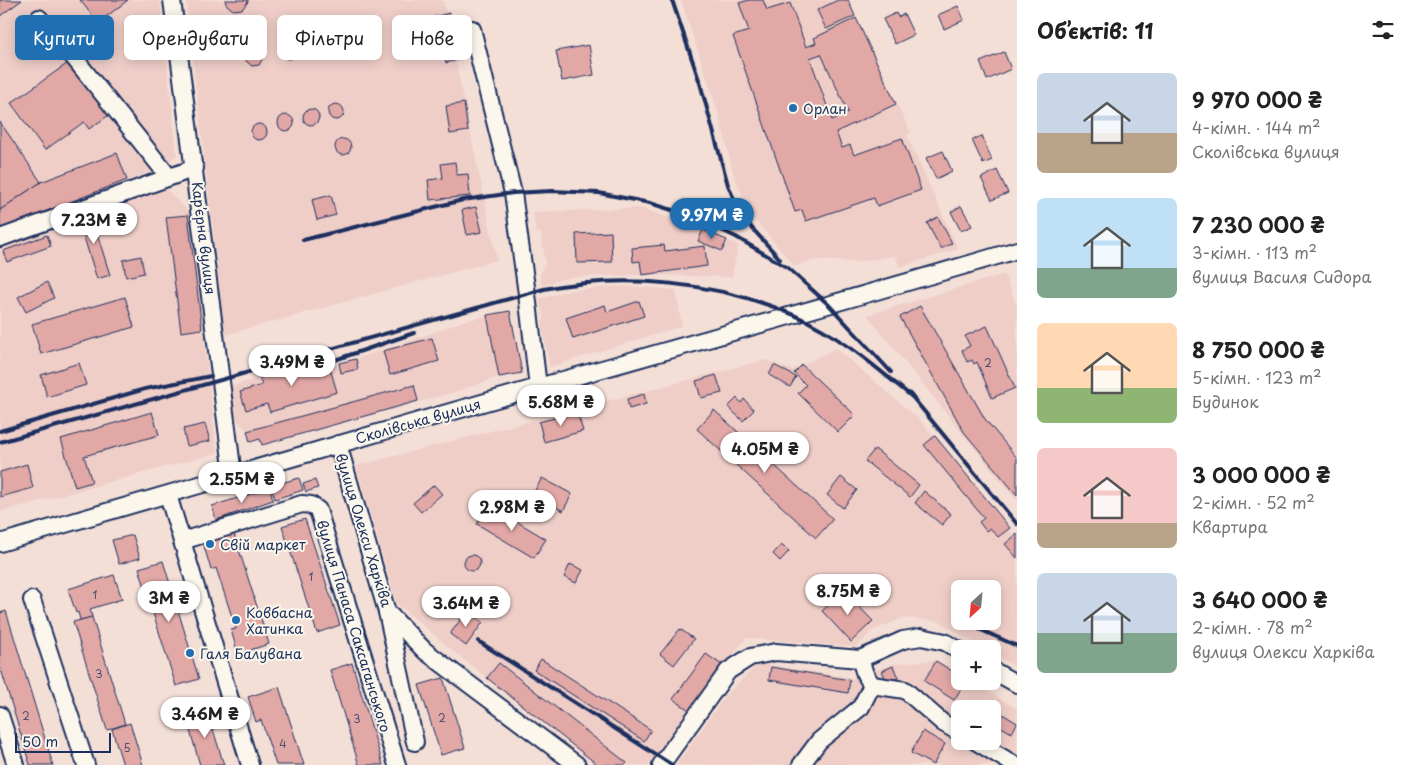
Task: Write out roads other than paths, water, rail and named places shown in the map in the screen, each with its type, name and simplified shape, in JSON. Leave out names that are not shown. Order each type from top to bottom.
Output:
[{"type":"street","name":"Карʼєрна вулиця","points":[[172,0],[234,475]]},
{"type":"street","points":[[472,29],[513,194],[538,387]]},
{"type":"street","points":[[76,60],[169,177]]},
{"type":"street","points":[[0,238],[195,168]]},
{"type":"street","name":"Сколівська вулиця","points":[[0,543],[338,444],[838,303],[1017,250]]},
{"type":"street","name":"вулиця Олекси Харківа","points":[[338,444],[387,612],[425,651],[577,765]]},
{"type":"street","points":[[168,495],[250,765]]},
{"type":"street","name":"вулиця Панаса Саксаганського","points":[[182,541],[302,504],[311,505],[318,510],[397,765]]},
{"type":"street","points":[[32,600],[86,765]]},
{"type":"street","points":[[387,612],[415,742]]},
{"type":"street","points":[[661,765],[728,671],[750,657],[776,652],[860,659],[903,640],[921,638],[945,642],[951,646]]},
{"type":"street","points":[[860,659],[865,674],[872,685],[905,690],[951,728]]},
{"type":"street","points":[[1001,675],[1017,684]]},
{"type":"street","points":[[801,765],[820,741],[861,707],[872,685]]},
{"type":"street","points":[[0,715],[16,765]]},
{"type":"street","points":[[989,750],[1012,764]]},
{"type":"railway","points":[[672,0],[700,83],[728,185],[738,209],[751,227],[780,259]]},
{"type":"railway","points":[[303,240],[463,200],[513,193],[552,191],[599,193],[650,203],[694,217],[736,237],[788,268],[829,305],[891,372]]},
{"type":"railway","points":[[0,442],[544,289],[575,284],[607,282],[639,281],[703,288],[765,304],[794,315],[841,341],[912,397]]},
{"type":"railway","points":[[329,362],[414,333]]},
{"type":"railway","points":[[0,431],[145,389],[211,376]]},
{"type":"railway","points":[[909,393],[1017,524]]},
{"type":"railway","points":[[981,630],[1017,646]]},
{"type":"railway","points":[[478,641],[672,765]]},
{"type":"place","name":"Орлан","points":[[793,108]]},
{"type":"place","name":"Свій маркет","points":[[210,544]]},
{"type":"place","name":"Ковбасна Хатинка","points":[[236,620]]},
{"type":"place","name":"Галя Балувана","points":[[190,653]]}]
